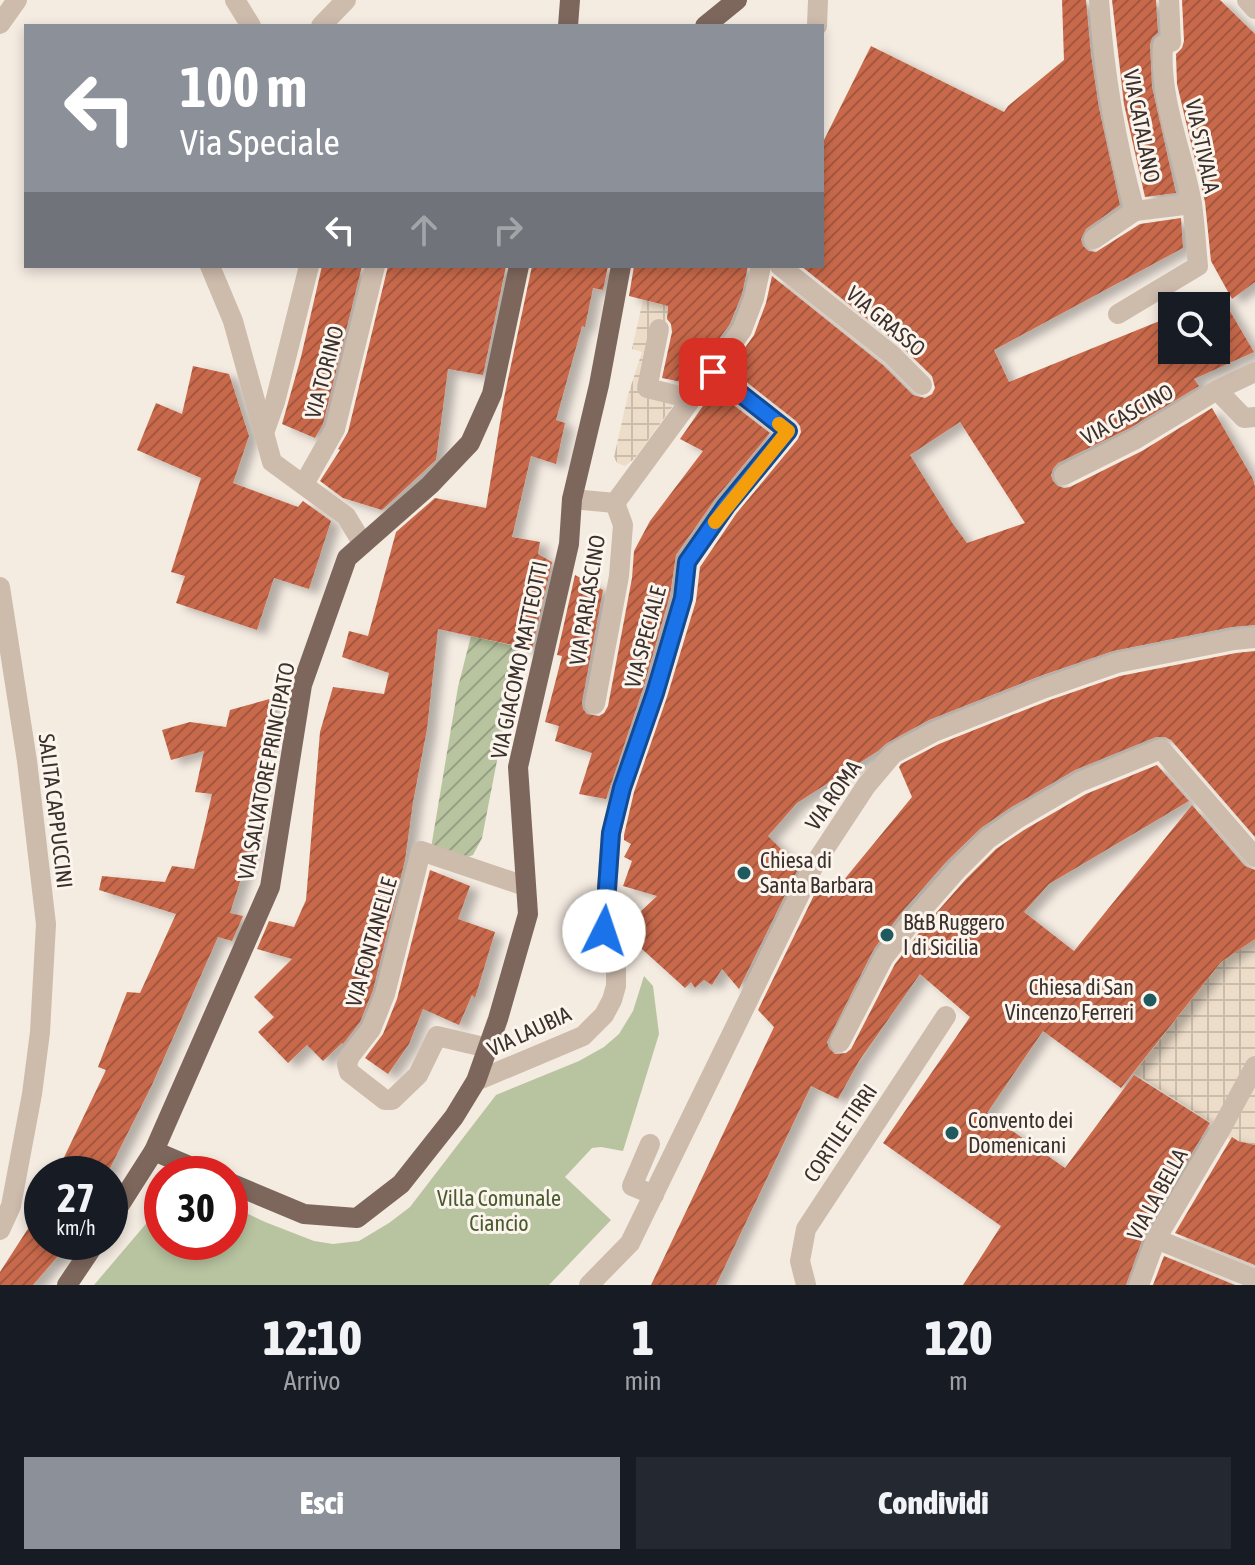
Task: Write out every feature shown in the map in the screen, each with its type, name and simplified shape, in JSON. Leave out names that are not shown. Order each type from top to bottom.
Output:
[{"type":"main road","points":[[568,24],[570,0]]},
{"type":"main road","points":[[707,24],[737,0]]},
{"type":"main road","name":"VIA SALVATORE PRINCIPATO","points":[[128,1192],[154,1151],[270,887],[302,685],[347,558],[430,485],[470,443],[492,394],[519,268]]},
{"type":"main road","name":"VIA GIACOMO MATTEOTTI","points":[[248,1191],[304,1214],[357,1218],[401,1184],[454,1117],[476,1081],[498,1019],[528,914],[518,767],[569,544],[572,499],[599,385],[621,268]]},
{"type":"main road","points":[[154,1151],[166,1156]]},
{"type":"main road","points":[[67,1285],[84,1260]]},
{"type":"street","points":[[0,24],[17,0]]},
{"type":"street","points":[[235,0],[250,24]]},
{"type":"street","points":[[323,24],[346,0]]},
{"type":"street","points":[[817,24],[818,0]]},
{"type":"street","name":"VIA CATALANO","points":[[1094,239],[1135,211],[1108,94],[1099,0]]},
{"type":"street","name":"VIA STIVALA","points":[[1118,314],[1198,266],[1192,204],[1172,124],[1162,61],[1163,45],[1171,42],[1169,0]]},
{"type":"street","points":[[1247,0],[1255,9]]},
{"type":"street","points":[[1135,211],[1192,204]]},
{"type":"street","points":[[211,268],[233,321],[272,462],[346,516],[363,544]]},
{"type":"street","points":[[264,433],[275,402],[308,268]]},
{"type":"street","name":"VIA TORINO","points":[[304,484],[335,429],[375,268]]},
{"type":"street","points":[[615,503],[742,330],[761,268]]},
{"type":"street","name":"VIA GRASSO","points":[[783,268],[892,355],[922,385]]},
{"type":"street","points":[[659,329],[647,388],[694,397]]},
{"type":"street","name":"VIA SPECIALE","points":[[604,931],[611,833],[622,788],[683,598],[687,562],[726,506],[788,431],[713,372]]},
{"type":"street","name":"VIA CASCINO","points":[[1064,475],[1136,439],[1217,390],[1255,372]]},
{"type":"street","points":[[1217,390],[1244,418],[1255,417]]},
{"type":"street","name":"VIA PARLASCINO","points":[[572,499],[615,503],[623,525],[619,576],[595,704]]},
{"type":"street","name":"SALITA CAPPUCCINI","points":[[0,587],[27,761],[46,924],[40,1032],[32,1094],[11,1206],[0,1230]]},
{"type":"street","name":"VIA ROMA","points":[[589,1285],[630,1243],[814,865],[866,786],[893,754],[934,732],[1117,663],[1255,638]]},
{"type":"street","points":[[840,1042],[884,957],[957,870],[988,839],[1080,782],[1161,749],[1255,857]]},
{"type":"street","name":"VIA FONTANELLE","points":[[488,1048],[437,1036],[418,1075],[392,1100],[385,1100],[349,1072],[347,1064],[371,1029],[385,994],[421,851],[525,886]]},
{"type":"street","name":"VIA LAUBIA","points":[[476,1081],[583,1036],[604,1015],[616,986],[616,966],[604,931]]},
{"type":"street","name":"CORTILE TIRRI","points":[[806,1285],[800,1261],[806,1229],[946,1016]]},
{"type":"street","name":"VIA LA BELLA","points":[[1139,1285],[1156,1239],[1255,1066]]},
{"type":"street","points":[[650,1144],[632,1186],[654,1195]]},
{"type":"street","points":[[1156,1239],[1255,1279]]},
{"type":"green space","points":[[471,636],[519,647],[482,838],[473,855],[468,857],[431,848],[458,687]]},
{"type":"green space","name":"Villa Comunale Ciancio","points":[[644,976],[653,986],[659,1034],[623,1151],[592,1148],[565,1177],[611,1220],[549,1285],[94,1285],[115,1260],[128,1260],[128,1245],[144,1226],[144,1260],[248,1260],[248,1214],[314,1241],[333,1244],[359,1241],[410,1207],[496,1095],[579,1061],[604,1047],[619,1034],[633,1011]]},
{"type":"shaded area","points":[[643,300],[668,306],[659,384],[687,387],[634,459],[625,466],[617,463],[614,457],[628,395],[642,352],[632,349]]},
{"type":"shaded area","points":[[1255,939],[1255,1145],[1229,1139],[1221,1129],[1134,1073],[1221,962]]},
{"type":"building","points":[[1062,0],[1086,0],[1099,108],[1120,205],[1086,229],[1081,239],[1083,246],[1096,252],[1140,224],[1181,218],[1183,248],[994,350],[1009,382],[1158,322],[1158,364],[1227,364],[1194,379],[1199,386],[1130,428],[1058,463],[1051,475],[1058,486],[1070,487],[1142,451],[1212,408],[1255,487],[1255,625],[1113,651],[929,720],[887,743],[797,803],[768,836],[799,867],[739,989],[722,969],[712,985],[704,980],[695,988],[691,982],[685,988],[621,930],[657,896],[623,886],[632,861],[624,857],[631,844],[624,840],[624,835],[634,792],[696,601],[700,567],[736,514],[801,432],[796,421],[730,369],[754,335],[772,276],[883,365],[913,395],[925,398],[932,394],[935,388],[932,376],[901,346],[804,268],[824,268],[824,140],[871,46],[1004,112],[1064,60]],"holes":[[[960,422],[1025,523],[967,543],[910,455]]]},
{"type":"building","points":[[1112,0],[1156,0],[1158,33],[1150,45],[1152,87],[1176,193],[1145,197],[1124,104]]},
{"type":"building","points":[[1182,0],[1220,0],[1255,34],[1255,282],[1232,299],[1211,261],[1205,202],[1177,84],[1176,54],[1184,41]]},
{"type":"building","points":[[322,268],[362,268],[323,424],[315,438],[282,424]]},
{"type":"building","points":[[388,268],[506,268],[483,375],[448,369],[436,460],[382,510],[343,498],[320,481],[348,432]]},
{"type":"building","points":[[532,268],[608,268],[603,290],[593,288],[585,327],[582,326],[556,420],[565,423],[556,464],[531,456],[512,537],[540,542],[538,554],[552,562],[532,649],[438,629],[427,729],[405,860],[373,990],[360,1022],[343,1044],[323,1061],[307,1045],[288,1063],[258,1032],[274,1017],[254,997],[292,959],[257,949],[269,921],[294,927],[306,900],[320,732],[333,687],[384,694],[389,673],[342,657],[349,631],[368,636],[396,532],[435,498],[486,508],[504,398]]},
{"type":"building","points":[[634,268],[748,268],[742,294],[730,324],[687,383],[662,378],[672,332],[667,319],[668,306],[629,296]]},
{"type":"building","points":[[1230,311],[1254,352],[1230,363]]},
{"type":"building","points":[[193,366],[229,374],[249,436],[233,483],[298,507],[303,501],[331,521],[309,589],[274,578],[257,630],[176,603],[185,576],[171,572],[201,478],[137,450],[156,403],[182,414]]},
{"type":"building","points":[[714,390],[770,433],[716,498],[676,555],[670,595],[606,799],[579,794],[592,753],[555,741],[559,726],[545,722],[562,656],[557,655],[575,575],[603,590],[582,702],[587,714],[599,716],[608,706],[632,578],[634,551],[650,521],[703,451],[680,439]]},
{"type":"building","points":[[1255,651],[1255,837],[1171,740],[1165,737],[1156,737],[1075,770],[981,828],[947,861],[874,949],[827,1042],[835,1054],[851,1049],[895,964],[922,929],[996,849],[1086,794],[1157,765],[1189,801],[1049,884],[1024,912],[1074,951],[1192,805],[1245,866],[1255,870],[1255,939],[1221,962],[1121,1088],[1043,1031],[987,1113],[1065,1168],[1134,1075],[1210,1123],[1145,1232],[1126,1285],[963,1285],[1001,1226],[883,1143],[970,1017],[920,974],[859,1061],[838,1099],[811,1086],[716,1285],[651,1285],[774,1027],[758,1010],[818,887],[829,898],[912,797],[899,767],[901,764],[939,744],[1120,676]]},
{"type":"building","points":[[273,698],[250,837],[254,838],[230,913],[243,916],[232,941],[218,937],[151,1087],[116,1156],[65,1156],[106,1070],[98,1067],[127,992],[140,993],[176,914],[99,890],[102,876],[165,882],[172,866],[194,869],[212,794],[195,792],[204,751],[171,760],[162,730],[190,722],[226,727],[230,710]]},
{"type":"building","points":[[430,870],[470,886],[458,919],[495,932],[475,998],[472,995],[459,1025],[423,1009],[409,1044],[388,1074],[365,1058],[383,1034],[397,999]]},
{"type":"building","points":[[1232,1137],[1255,1145],[1255,1265],[1175,1233]]},
{"type":"building","points":[[24,1235],[24,1260],[55,1260],[33,1285],[0,1285],[0,1272]]},
{"type":"building","points":[[1164,1256],[1235,1285],[1153,1285]]},
{"type":"slow traffic","points":[[715,522],[788,431],[779,424]]},
{"type":"place","name":"Chiesa di Santa Barbara","points":[[744,873]]},
{"type":"place","name":"B&B Ruggero I di Sicilia","points":[[887,935]]},
{"type":"place","name":"Chiesa di San Vincenzo Ferreri","points":[[1150,1000]]},
{"type":"place","name":"Convento dei Domenicani","points":[[952,1133]]},
{"type":"route","points":[[604,931],[611,833],[622,788],[683,598],[687,562],[726,506],[788,431],[713,372]]}]
